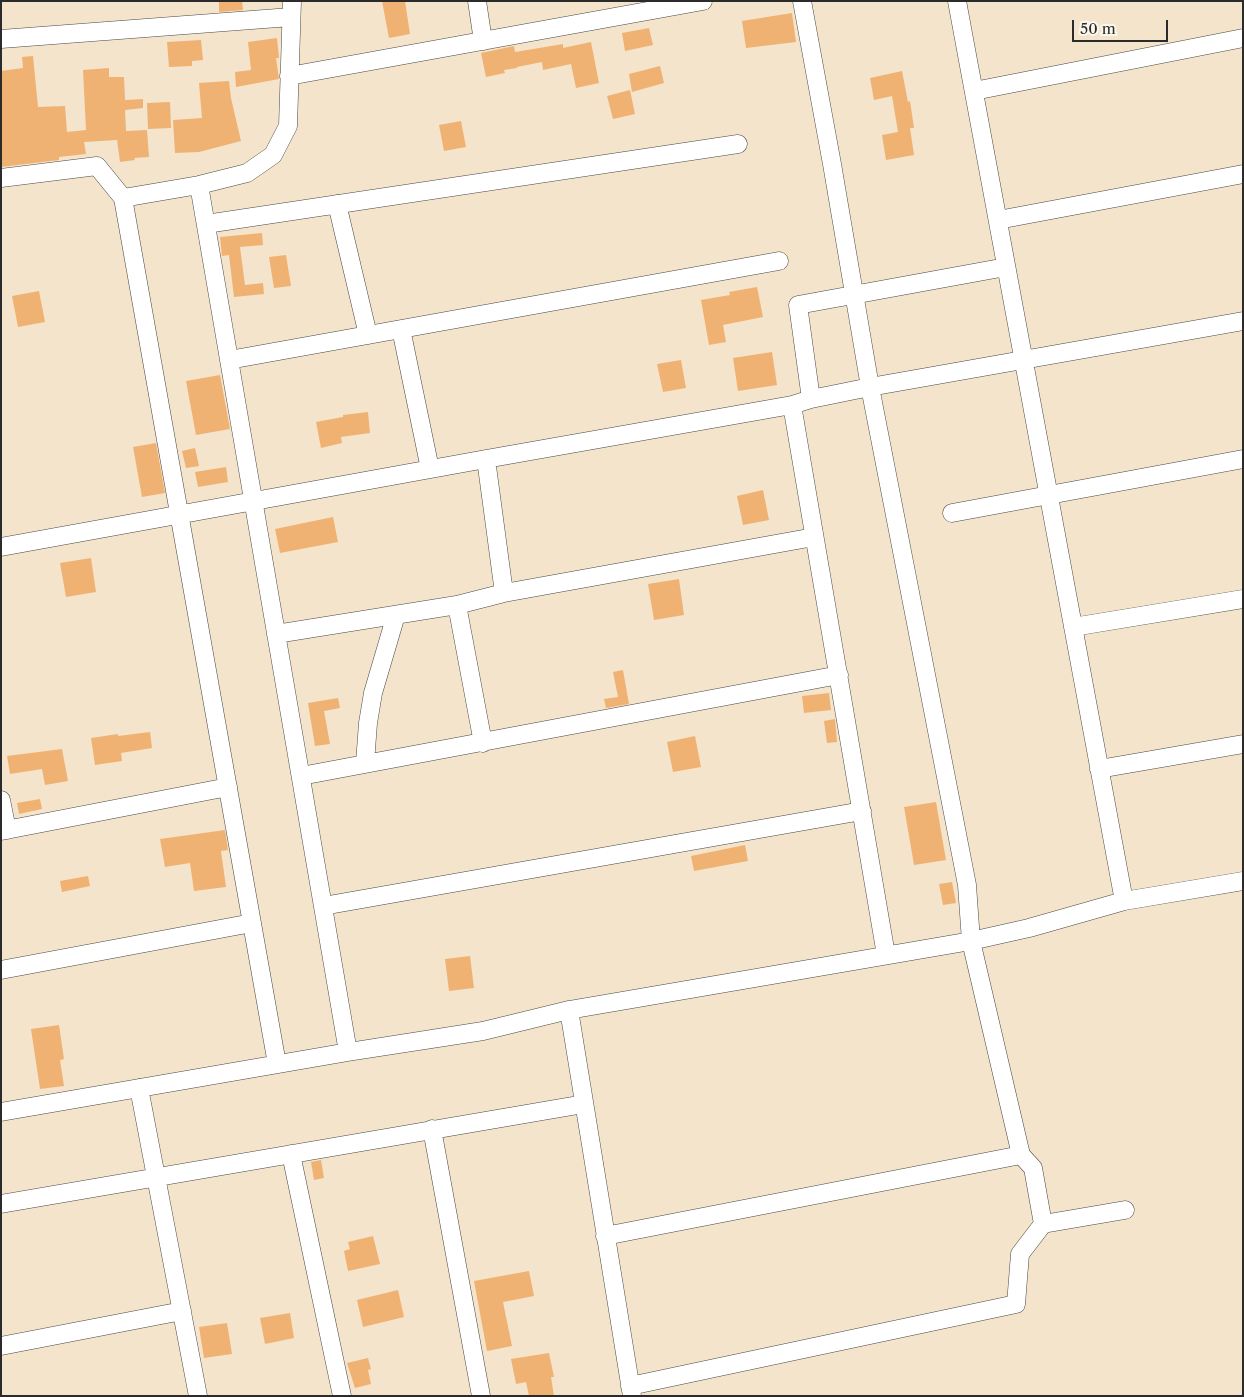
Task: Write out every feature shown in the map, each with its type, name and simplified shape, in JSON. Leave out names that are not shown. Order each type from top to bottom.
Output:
[{"type":"street","points":[[477,1],[483,41]]},
{"type":"street","points":[[290,76],[703,1]]},
{"type":"street","points":[[802,1],[870,387],[966,885],[971,941],[1021,1155],[1033,1168],[1043,1224]]},
{"type":"street","points":[[957,1],[1124,901]]},
{"type":"street","points":[[1,39],[292,9],[288,126],[273,155],[247,173],[199,185],[123,198]]},
{"type":"street","points":[[974,92],[1243,38]]},
{"type":"street","points":[[206,224],[738,144]]},
{"type":"street","points":[[1,178],[97,166],[123,198],[277,1064]]},
{"type":"street","points":[[998,220],[1243,174]]},
{"type":"street","points":[[199,185],[348,1052]]},
{"type":"street","points":[[338,204],[368,335]]},
{"type":"street","points":[[229,360],[779,261]]},
{"type":"street","points":[[812,399],[798,305],[1006,267]]},
{"type":"street","points":[[1,547],[253,500],[792,405],[870,387],[1243,321]]},
{"type":"street","points":[[401,329],[430,469]]},
{"type":"street","points":[[792,405],[886,955]]},
{"type":"street","points":[[486,459],[504,593]]},
{"type":"street","points":[[952,513],[1243,459]]},
{"type":"street","points":[[276,634],[457,605],[504,593],[814,536]]},
{"type":"street","points":[[1073,627],[1243,599]]},
{"type":"street","points":[[457,605],[483,743]]},
{"type":"street","points":[[365,763],[367,730],[373,693],[396,615]]},
{"type":"street","points":[[301,776],[839,675]]},
{"type":"street","points":[[1099,769],[1243,744]]},
{"type":"street","points":[[1,800],[4,830],[228,786]]},
{"type":"street","points":[[323,906],[862,811]]},
{"type":"street","points":[[1,1112],[348,1052],[483,1031],[569,1010],[971,941],[1030,928],[1124,901],[1243,881]]},
{"type":"street","points":[[1,970],[252,923]]},
{"type":"street","points":[[569,1010],[631,1391],[1016,1304],[1020,1254],[1043,1224],[1125,1210]]},
{"type":"street","points":[[139,1088],[198,1396]]},
{"type":"street","points":[[1,1204],[584,1104]]},
{"type":"street","points":[[432,1129],[481,1396]]},
{"type":"street","points":[[292,1154],[342,1396]]},
{"type":"street","points":[[605,1236],[1021,1155]]},
{"type":"street","points":[[1,1346],[182,1311]]},
{"type":"building","points":[[219,1],[242,1],[243,10],[219,12]]},
{"type":"building","points":[[382,1],[405,1],[410,34],[389,38]]},
{"type":"building","points":[[792,13],[796,42],[746,48],[742,21]]},
{"type":"building","points":[[649,28],[653,45],[625,51],[622,33]]},
{"type":"building","points":[[277,38],[279,58],[276,58],[279,79],[236,87],[235,72],[251,70],[248,42]]},
{"type":"building","points":[[201,40],[203,60],[192,61],[192,66],[169,67],[167,42]]},
{"type":"building","points":[[591,42],[599,83],[576,88],[571,64],[543,70],[542,62],[504,70],[505,73],[486,77],[481,53],[514,46],[515,52],[563,44],[563,48]]},
{"type":"building","points":[[33,56],[38,107],[65,106],[67,132],[86,130],[83,70],[109,68],[109,77],[124,77],[125,100],[143,99],[143,108],[125,110],[126,131],[147,130],[149,157],[134,158],[135,160],[120,162],[117,140],[84,142],[86,154],[59,157],[59,160],[1,167],[1,71],[23,68],[22,57]]},
{"type":"building","points":[[660,66],[664,83],[632,92],[629,74]]},
{"type":"building","points":[[902,71],[908,102],[910,101],[914,128],[910,128],[914,155],[886,160],[882,135],[898,132],[892,96],[874,100],[870,78]]},
{"type":"building","points":[[229,81],[241,141],[199,152],[175,153],[173,120],[202,118],[199,83]]},
{"type":"building","points":[[630,90],[635,114],[613,119],[607,96]]},
{"type":"building","points":[[170,102],[171,128],[148,129],[147,103]]},
{"type":"building","points":[[461,121],[466,147],[444,151],[439,125]]},
{"type":"building","points":[[262,233],[263,245],[240,247],[245,285],[263,283],[264,294],[234,297],[229,255],[222,256],[220,237]]},
{"type":"building","points":[[286,255],[291,286],[274,288],[269,257]]},
{"type":"building","points":[[757,287],[763,317],[723,325],[726,342],[709,345],[701,300],[730,295],[729,292]]},
{"type":"building","points":[[39,291],[45,322],[18,327],[12,296]]},
{"type":"building","points":[[772,352],[777,385],[738,391],[733,358]]},
{"type":"building","points":[[681,360],[686,388],[663,392],[657,364]]},
{"type":"building","points":[[220,375],[230,429],[196,435],[186,381]]},
{"type":"building","points":[[368,412],[370,433],[341,437],[342,443],[321,448],[316,422],[343,417],[343,415]]},
{"type":"building","points":[[156,443],[165,493],[142,497],[133,447]]},
{"type":"building","points":[[195,448],[199,466],[186,468],[182,451]]},
{"type":"building","points":[[226,467],[228,482],[198,487],[195,472]]},
{"type":"building","points":[[763,490],[769,520],[743,525],[737,496]]},
{"type":"building","points":[[333,517],[338,542],[280,553],[275,529]]},
{"type":"building","points":[[91,558],[96,592],[66,597],[60,563]]},
{"type":"building","points":[[679,579],[684,615],[654,620],[648,584]]},
{"type":"building","points":[[623,670],[629,704],[606,708],[604,699],[618,697],[613,672]]},
{"type":"building","points":[[829,693],[831,710],[804,713],[802,696]]},
{"type":"building","points":[[338,698],[340,708],[324,711],[330,744],[315,746],[308,703]]},
{"type":"building","points":[[835,719],[837,742],[827,743],[824,721]]},
{"type":"building","points":[[150,732],[152,748],[121,753],[122,761],[95,765],[91,738]]},
{"type":"building","points":[[695,736],[701,767],[673,772],[667,742]]},
{"type":"building","points":[[62,749],[68,781],[45,785],[42,769],[10,774],[7,756]]},
{"type":"building","points":[[40,799],[42,809],[19,814],[17,803]]},
{"type":"building","points":[[936,802],[946,860],[914,865],[904,807]]},
{"type":"building","points":[[225,830],[228,850],[221,851],[226,887],[194,891],[190,863],[165,867],[160,839]]},
{"type":"building","points":[[745,845],[748,861],[694,871],[691,856]]},
{"type":"building","points":[[88,876],[90,886],[62,892],[60,881]]},
{"type":"building","points":[[952,882],[956,903],[943,905],[939,884]]},
{"type":"building","points":[[470,956],[474,988],[449,991],[445,959]]},
{"type":"building","points":[[59,1025],[64,1059],[60,1060],[64,1086],[40,1089],[31,1029]]},
{"type":"building","points":[[321,1160],[324,1178],[314,1180],[311,1162]]},
{"type":"building","points":[[373,1236],[380,1264],[348,1271],[344,1251],[350,1249],[348,1242]]},
{"type":"building","points":[[529,1271],[534,1296],[503,1302],[512,1346],[487,1351],[474,1281]]},
{"type":"building","points":[[398,1290],[404,1317],[363,1327],[357,1300]]},
{"type":"building","points":[[290,1313],[294,1338],[265,1344],[260,1318]]},
{"type":"building","points":[[227,1323],[232,1354],[204,1358],[199,1327]]},
{"type":"building","points":[[549,1353],[554,1377],[551,1377],[554,1396],[529,1396],[526,1382],[516,1384],[511,1359]]},
{"type":"building","points":[[368,1358],[371,1369],[368,1370],[371,1384],[355,1388],[347,1363]]}]
